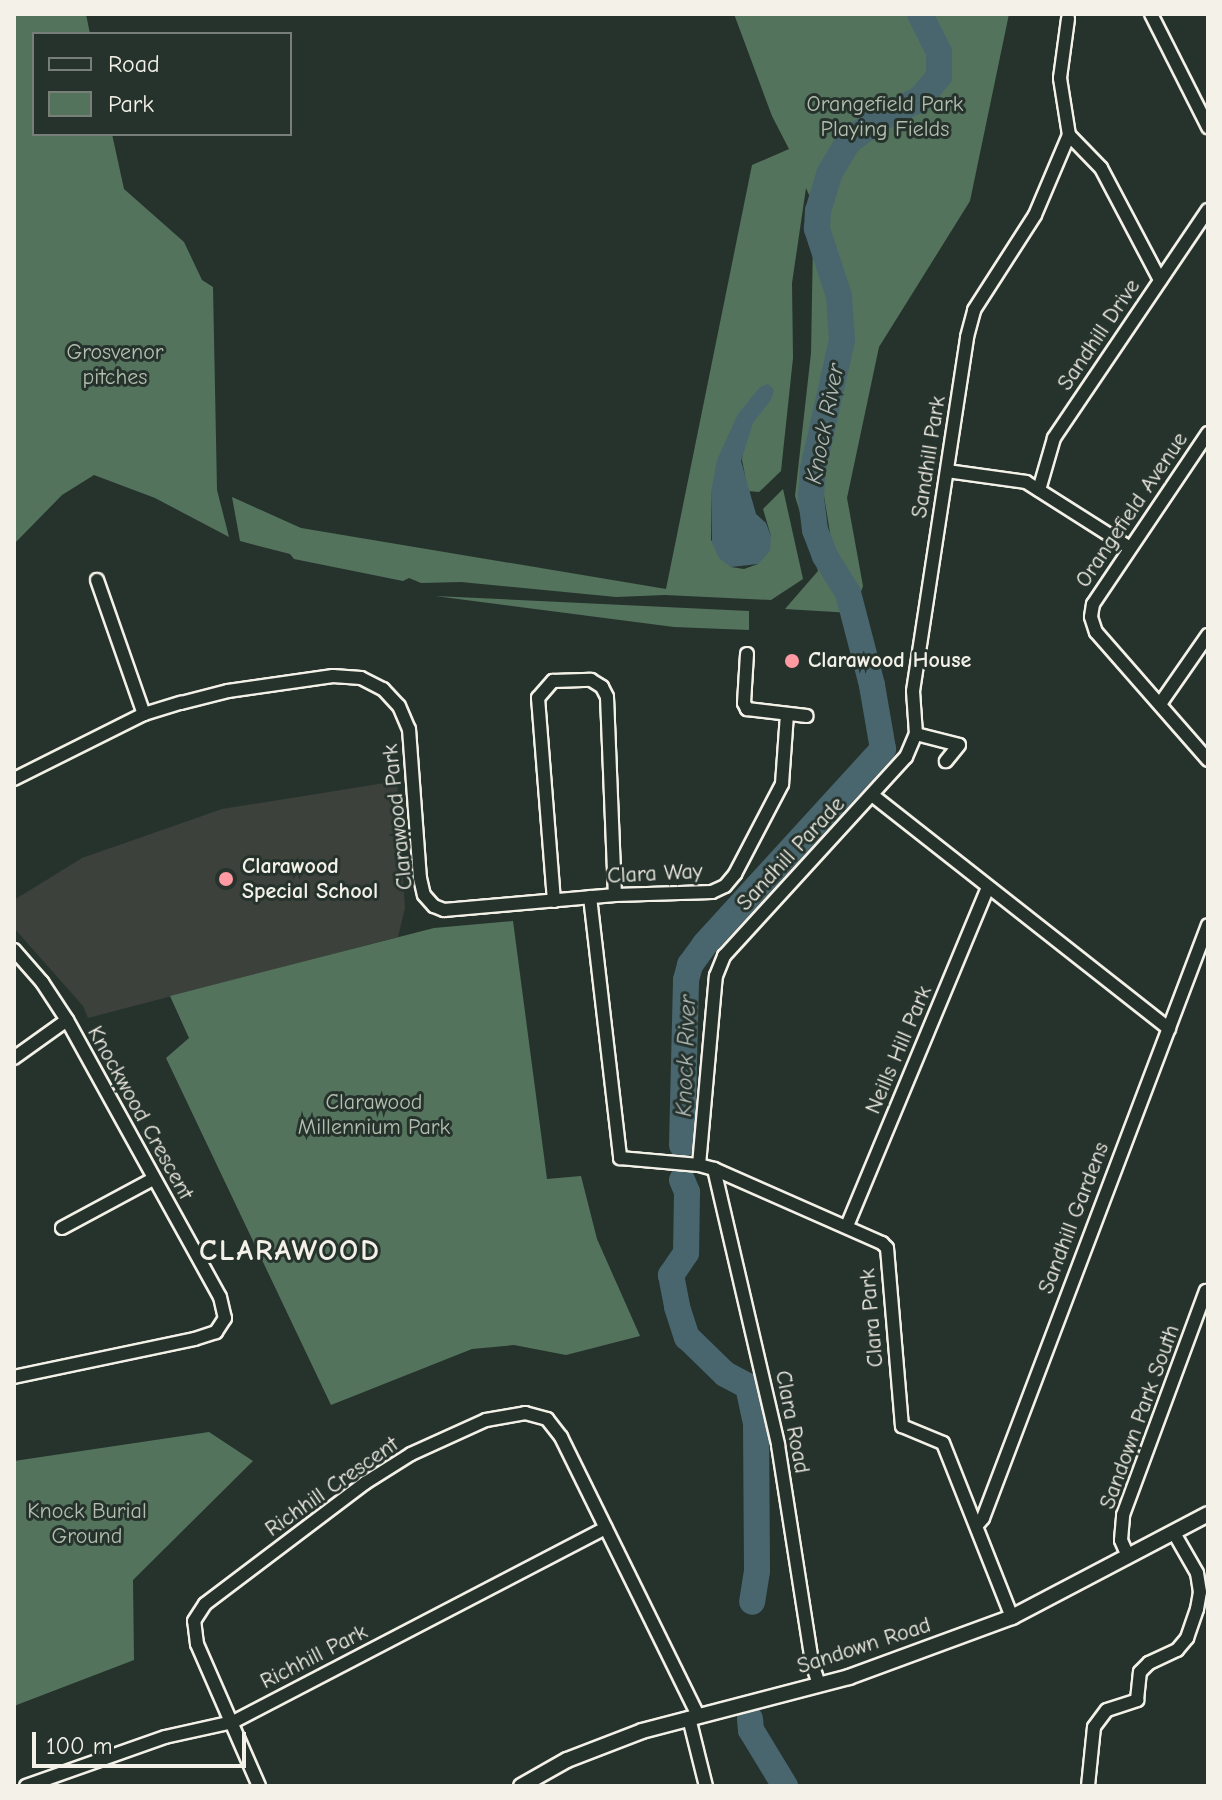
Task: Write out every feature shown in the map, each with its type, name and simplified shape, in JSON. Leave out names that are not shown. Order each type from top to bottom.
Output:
[{"type":"street","points":[[1151,14],[1208,127]]},
{"type":"street","points":[[1068,19],[1060,78],[1069,135],[1101,168],[1160,280]]},
{"type":"street","name":"Sandhill Park","points":[[916,734],[913,691],[974,310],[1035,215],[1069,135]]},
{"type":"street","name":"Sandhill Drive","points":[[1039,490],[1054,438],[1208,210]]},
{"type":"street","name":"Orangefield Avenue","points":[[1208,433],[1093,604],[1091,617],[1096,632],[1208,760]]},
{"type":"street","points":[[947,471],[1026,482],[1130,548]]},
{"type":"street","points":[[97,580],[144,714]]},
{"type":"street","points":[[1160,704],[1208,635]]},
{"type":"street","points":[[747,654],[744,703],[747,709],[807,716]]},
{"type":"street","name":"Clarawood Park","points":[[14,779],[144,714],[228,691],[333,676],[361,678],[383,689],[399,706],[409,729],[420,878],[424,895],[434,906],[444,910],[590,897]]},
{"type":"street","points":[[554,901],[538,698],[553,681],[591,680],[602,687],[607,697],[615,895]]},
{"type":"street","name":"Clara Way","points":[[590,897],[712,892],[725,886],[782,784],[787,715]]},
{"type":"street","points":[[872,795],[906,757],[916,734],[959,745],[946,761]]},
{"type":"street","name":"Sandhill Parade","points":[[699,1165],[716,976],[724,956],[872,795],[987,889],[1169,1029]]},
{"type":"street","name":"Neills Hill Park","points":[[847,1226],[987,889]]},
{"type":"street","name":"Clara Park","points":[[590,897],[620,1158],[714,1169],[847,1226],[887,1248],[902,1426],[943,1443],[1012,1617]]},
{"type":"street","name":"Sandhill Gardens","points":[[977,1525],[983,1518],[1208,925]]},
{"type":"street","name":"Knockwood Crescent","points":[[14,950],[42,982],[67,1020],[220,1297],[225,1318],[216,1332],[14,1377]]},
{"type":"street","points":[[14,1058],[67,1020]]},
{"type":"street","name":"Clara Road","points":[[714,1169],[778,1445],[812,1663],[819,1685]]},
{"type":"street","points":[[62,1228],[153,1179]]},
{"type":"street","name":"Sandown Park South","points":[[1128,1556],[1121,1540],[1123,1515],[1206,1291]]},
{"type":"street","name":"Richhill Crescent","points":[[259,1786],[197,1644],[194,1621],[205,1604],[365,1483],[411,1454],[486,1420],[525,1413],[547,1419],[561,1437],[606,1528],[693,1717],[706,1786]]},
{"type":"street","name":"Sandown Road","points":[[521,1786],[567,1760],[693,1717],[819,1685],[1012,1617],[1208,1514]]},
{"type":"street","name":"Richhill Park","points":[[26,1786],[165,1737],[233,1722],[606,1528]]},
{"type":"street","points":[[1088,1786],[1094,1727],[1107,1710],[1137,1700],[1140,1672],[1149,1663],[1177,1650],[1187,1638],[1197,1609],[1200,1592],[1197,1573],[1174,1533]]},
{"type":"shaded area","name":"Clarawood Special School","points":[[397,781],[405,908],[398,937],[88,1018],[83,1006],[14,928],[14,900],[82,858],[222,809]]},
{"type":"green space","name":"Grosvenor pitches","points":[[14,14],[86,14],[90,32],[32,32],[32,136],[112,136],[124,189],[184,242],[202,280],[213,287],[217,490],[229,537],[155,498],[94,475],[62,495],[14,544]]},
{"type":"green space","name":"Orangefield Park Playing Fields","points":[[734,14],[1009,14],[970,201],[879,347],[847,498],[863,586],[856,606],[834,557],[822,484],[849,319],[842,270],[806,188],[792,283],[793,358],[781,471],[759,492],[748,491],[742,460],[744,443],[768,385],[711,492],[711,540],[731,567],[744,569],[758,564],[771,536],[763,509],[783,489],[803,579],[771,600],[665,595],[616,597],[461,582],[421,583],[409,578],[403,581],[294,559],[290,554],[240,541],[232,497],[301,528],[666,589],[752,165],[789,149],[772,116]]},
{"type":"green space","points":[[813,241],[829,277],[836,330],[830,386],[814,445],[807,507],[820,559],[852,613],[785,609],[818,571],[795,496],[811,353]]},
{"type":"green space","points":[[435,596],[749,611],[749,630],[674,627]]},
{"type":"green space","name":"Clarawood Millennium Park","points":[[513,921],[547,1179],[581,1176],[597,1239],[640,1336],[566,1355],[514,1345],[472,1349],[331,1405],[166,1058],[189,1038],[170,996],[434,928]]},
{"type":"green space","name":"Knock Burial Ground","points":[[209,1432],[253,1461],[133,1580],[134,1660],[14,1706],[14,1461]]},
{"type":"water","points":[[768,384],[774,390],[771,400],[753,423],[741,461],[756,514],[766,523],[771,536],[770,551],[758,564],[731,567],[719,558],[712,543],[711,492],[717,460],[738,414],[760,387]]},
{"type":"waterway","name":"Knock River","points":[[682,1145],[686,980],[690,965],[705,944],[883,749],[872,685],[848,593],[825,556],[815,530],[811,497],[813,469],[842,340],[839,296],[817,229],[818,211],[829,174],[849,141],[879,119],[920,99],[939,76],[939,52],[920,14]]},
{"type":"waterway","name":"Knock River","points":[[682,1180],[687,1192],[686,1253],[671,1275],[677,1307],[687,1337],[725,1374],[748,1386],[756,1425],[757,1571],[752,1602]]},
{"type":"waterway","name":"Knock River","points":[[750,1719],[751,1730],[785,1786]]},
{"type":"place","name":"Clarawood House","points":[[792,661]]},
{"type":"place","name":"Clarawood Special School","points":[[226,879]]},
{"type":"district","name":"CLARAWOOD","points":[[290,1251]]}]
